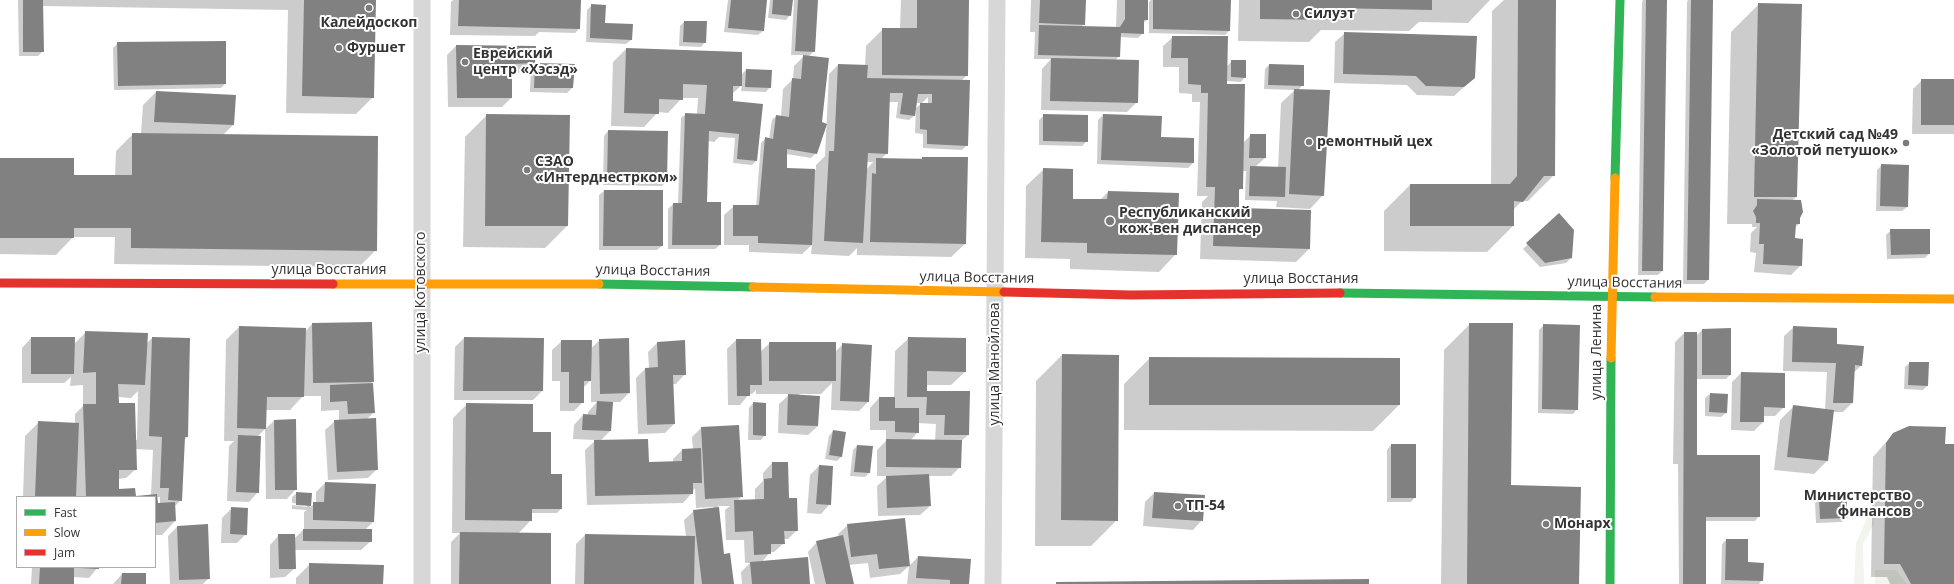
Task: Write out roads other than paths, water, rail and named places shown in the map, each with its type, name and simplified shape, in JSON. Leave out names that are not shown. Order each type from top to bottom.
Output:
[{"type":"street","name":"улица Котовского","points":[[422,0],[422,584]]},
{"type":"street","name":"улица Манойлова","points":[[993,584],[997,0]]},
{"type":"street","name":"улица Ленина","points":[[1610,584],[1611,297],[1620,0]]},
{"type":"street","name":"улица Восстания","points":[[0,283],[606,284],[1131,295],[1400,293],[1611,297],[1954,299]]},
{"type":"place","name":"Калейдоскоп","points":[[369,8]]},
{"type":"place","name":"Силуэт","points":[[1296,14]]},
{"type":"place","name":"Фуршет","points":[[339,48]]},
{"type":"place","name":"Еврейский центр «Хэсэд»","points":[[465,62]]},
{"type":"place","name":"ремонтный цех","points":[[1309,142]]},
{"type":"place","name":"Детский сад №49 «Золотой петушок»","points":[[1906,143]]},
{"type":"place","name":"СЗАО «Интерднестрком»","points":[[527,170]]},
{"type":"place","name":"Республиканский кож-вен диспансер","points":[[1110,221]]},
{"type":"place","name":"Министерство финансов","points":[[1919,504]]},
{"type":"place","name":"ТП-54","points":[[1178,506]]},
{"type":"place","name":"Монарх","points":[[1546,524]]}]
